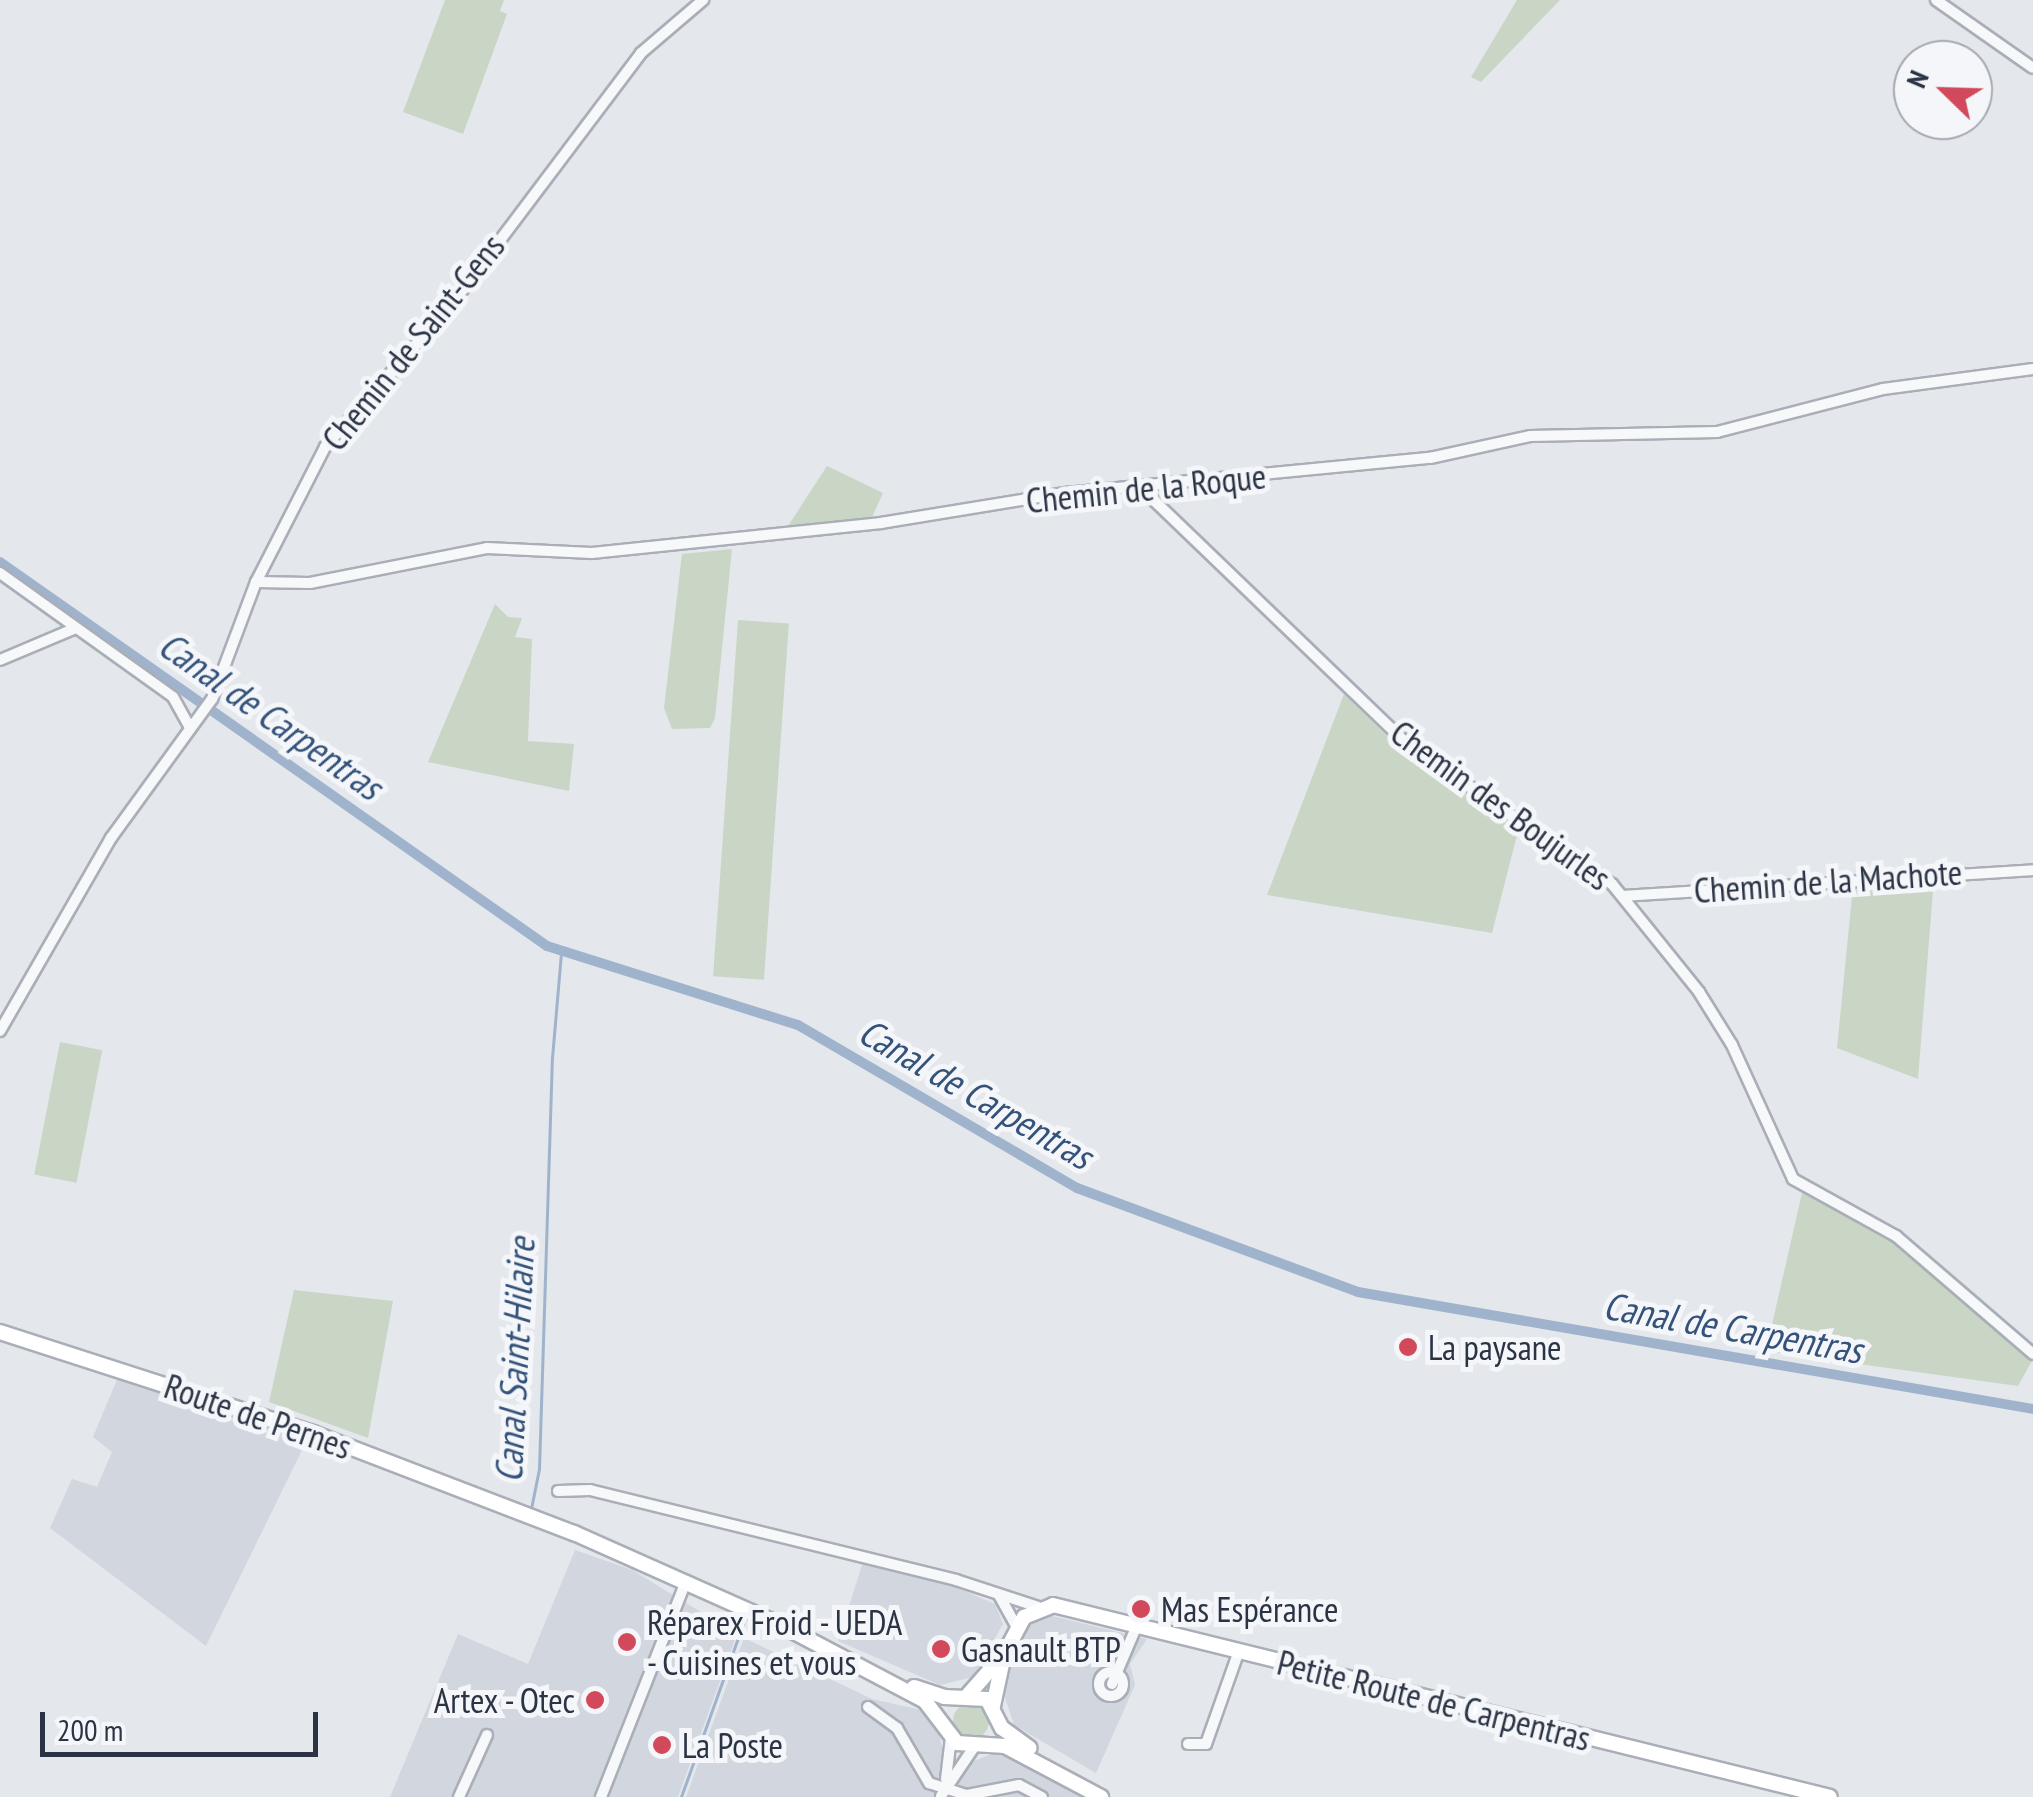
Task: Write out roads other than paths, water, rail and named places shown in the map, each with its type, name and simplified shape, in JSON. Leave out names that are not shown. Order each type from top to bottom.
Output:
[{"type":"main road","name":"Route de Pernes","points":[[0,1332],[208,1397],[512,1508],[686,1581],[845,1657]]},
{"type":"main road","points":[[946,1720],[1005,1653],[1038,1607]]},
{"type":"main road","name":"Petite Route de Carpentras","points":[[1038,1607],[1137,1625],[1830,1797]]},
{"type":"main road","points":[[1005,1653],[994,1706],[998,1722],[1022,1744],[1116,1797]]},
{"type":"main road","points":[[845,1657],[994,1706]]},
{"type":"main road","points":[[845,1657],[925,1701],[946,1720],[950,1736],[1020,1752],[1102,1797]]},
{"type":"main road","points":[[981,1745],[998,1722]]},
{"type":"street","name":"Chemin de Saint-Gens","points":[[0,1031],[111,838],[180,750],[190,726],[207,708],[256,582],[303,485],[346,418],[452,304],[641,53],[702,0]]},
{"type":"street","points":[[1936,0],[2033,68]]},
{"type":"street","name":"Chemin de la Roque","points":[[256,582],[310,584],[487,548],[592,553],[880,523],[1138,485],[1344,468],[1530,436],[1717,432],[1884,389],[2033,369]]},
{"type":"street","name":"Chemin des Boujurles","points":[[1138,485],[1406,742],[1577,855],[1623,896],[1732,1045],[1793,1180],[1896,1236],[2033,1354]]},
{"type":"street","points":[[0,573],[173,698],[190,726]]},
{"type":"street","points":[[0,660],[76,628]]},
{"type":"street","name":"Chemin de la Machote","points":[[1623,896],[2033,870]]},
{"type":"street","name":"Petite Route de Carpentras","points":[[558,1491],[590,1490],[994,1591],[1038,1607]]},
{"type":"street","points":[[601,1797],[686,1581]]},
{"type":"street","points":[[994,1591],[1018,1630]]},
{"type":"street","points":[[1114,1678],[1137,1625]]},
{"type":"street","points":[[1188,1744],[1206,1744],[1239,1651]]},
{"type":"street","points":[[868,1707],[897,1728],[916,1769],[942,1794],[967,1795],[1018,1785],[1042,1797]]},
{"type":"street","points":[[459,1797],[487,1735]]},
{"type":"street","points":[[942,1794],[950,1736]]},
{"type":"street","points":[[942,1794],[981,1745]]},
{"type":"waterway","name":"Canal de Carpentras","points":[[0,562],[547,946],[798,1025],[1077,1188],[1358,1292],[2033,1409]]},
{"type":"waterway","name":"Canal Saint-Hilaire","points":[[531,1509],[539,1469],[552,1058],[561,952]]},
{"type":"waterway","name":"Canal Saint-Hilaire","points":[[681,1797],[746,1615]]},
{"type":"place","name":"La paysane","points":[[1408,1347]]},
{"type":"place","name":"Mas Espérance","points":[[1141,1609]]},
{"type":"place","name":"Réparex Froid - UEDA - Cuisines et vous","points":[[627,1642]]},
{"type":"place","name":"Gasnault BTP","points":[[941,1649]]},
{"type":"place","name":"Artex - Otec","points":[[595,1700]]},
{"type":"place","name":"La Poste","points":[[662,1745]]}]
